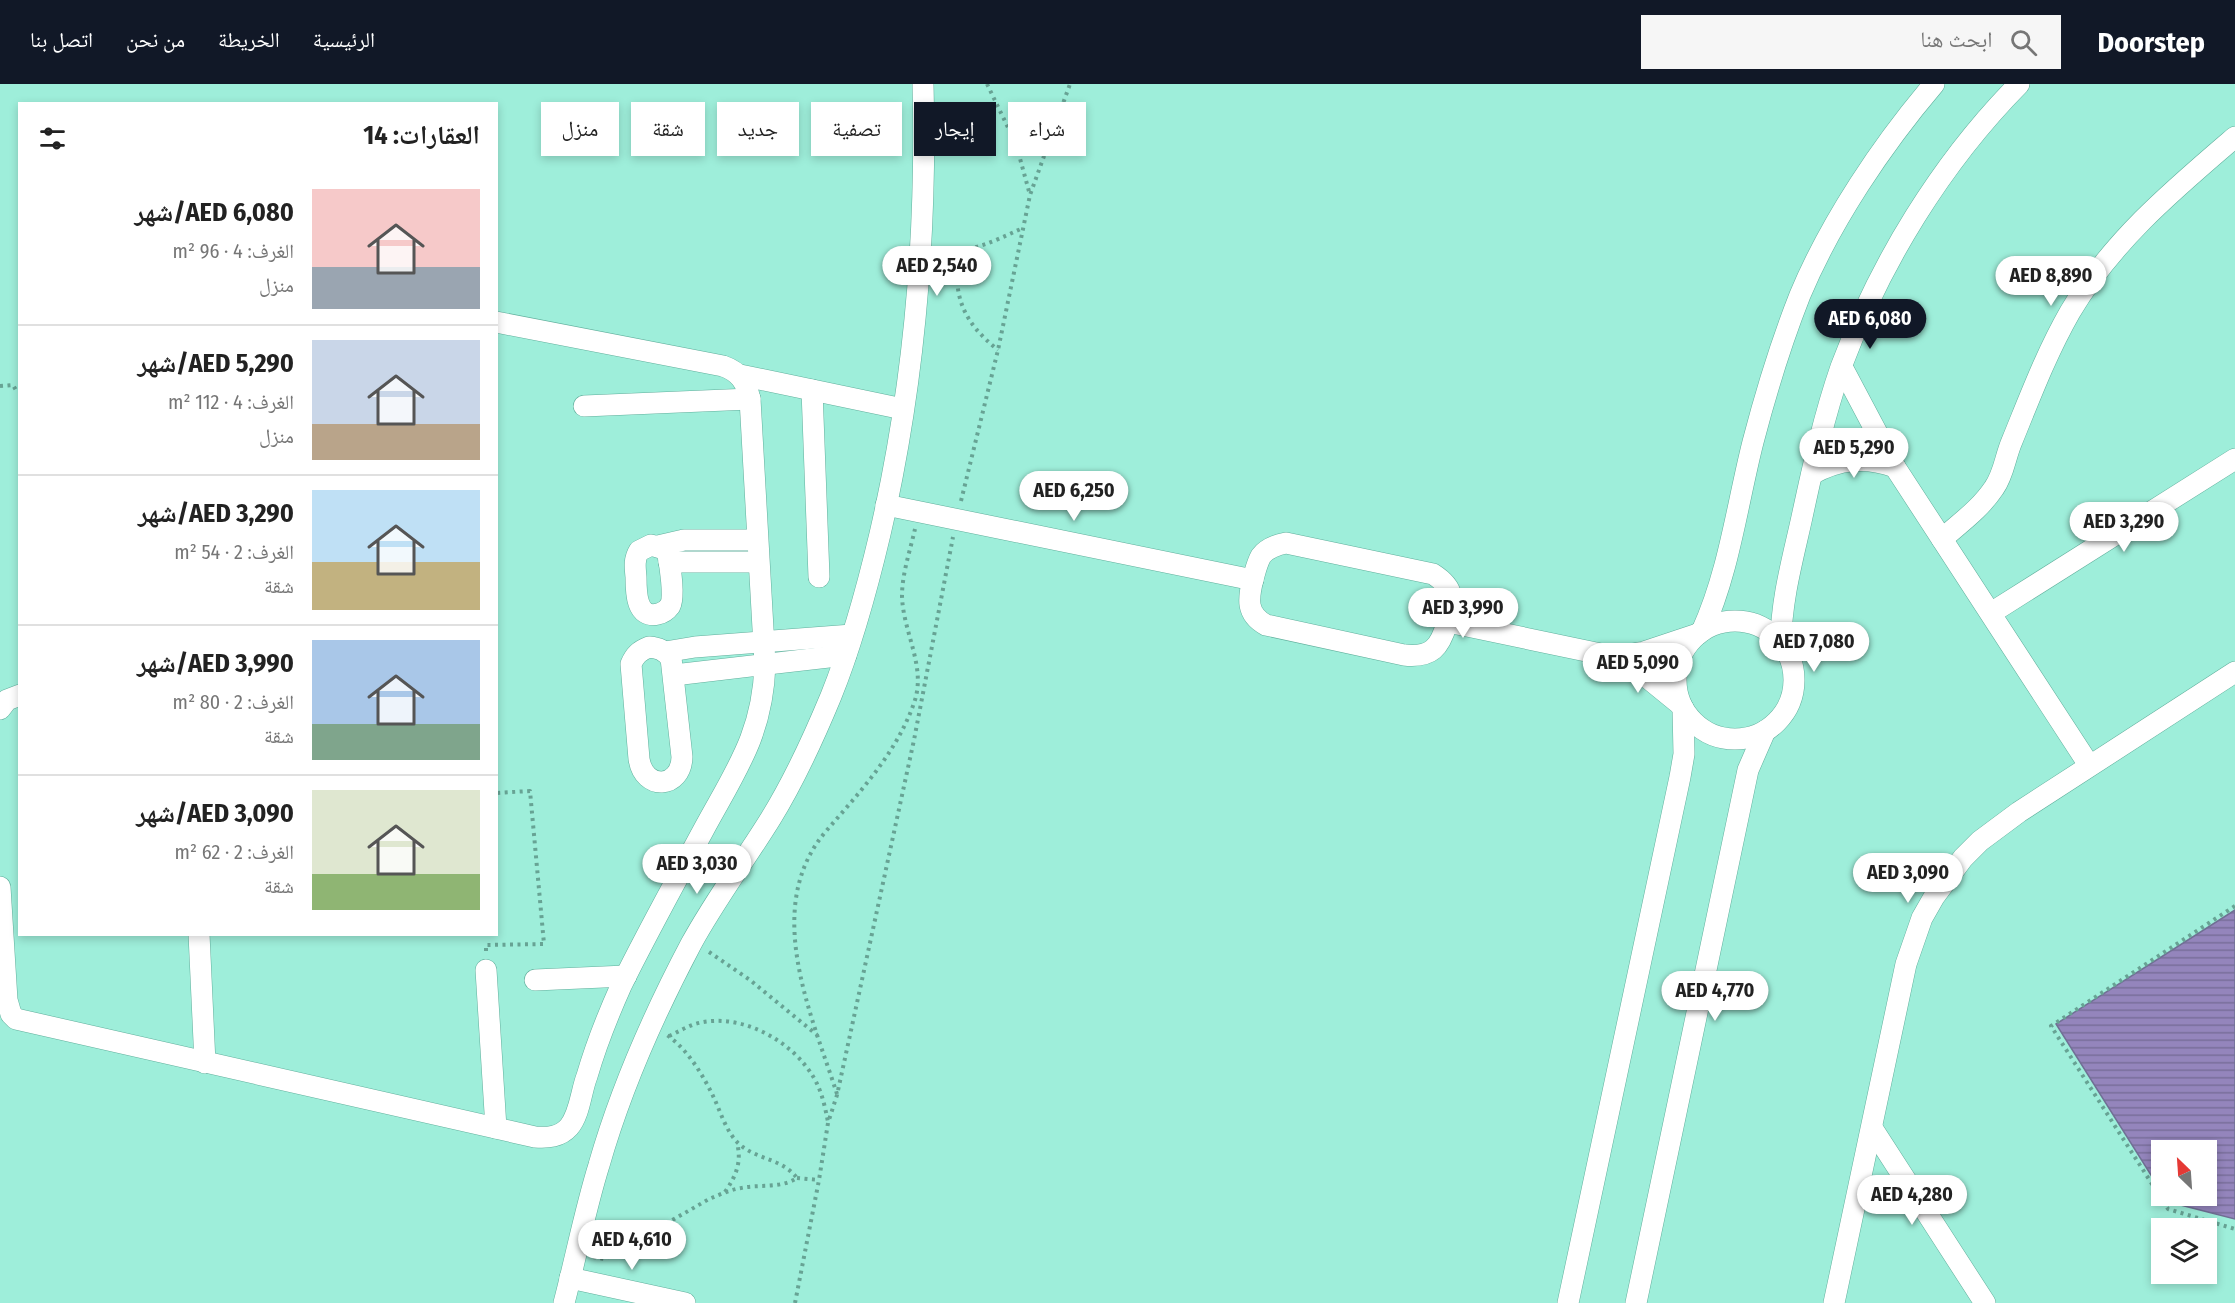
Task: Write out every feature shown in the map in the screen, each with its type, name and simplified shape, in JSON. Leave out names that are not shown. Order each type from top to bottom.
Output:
[{"type":"street","points":[[564,1303],[589,1200],[609,1134],[660,1031],[693,941],[718,898],[772,816],[795,774],[824,713],[852,635],[886,505],[912,351],[921,247],[923,84]]},
{"type":"street","points":[[1569,1303],[1684,754],[1682,706],[1676,686],[1678,667],[1685,649],[1700,633],[1718,594],[1773,367],[1801,293],[1836,223],[1878,157],[1934,84]]},
{"type":"street","points":[[1781,642],[1783,606],[1821,430],[1842,367],[1867,305],[1933,190],[1973,136],[2019,84]]},
{"type":"street","points":[[1942,539],[1976,510],[2001,476],[2009,448],[2039,371],[2071,310],[2090,282],[2133,229],[2182,181],[2235,137]]},
{"type":"street","points":[[498,322],[723,366],[740,375],[903,409]]},
{"type":"street","points":[[1842,367],[1895,467],[2089,765]]},
{"type":"street","points":[[0,887],[7,1000],[11,1014],[16,1019],[496,1128],[547,1138],[567,1129],[573,1120],[599,1040],[626,976],[744,756],[760,712],[765,664],[750,399],[746,383],[740,375]]},
{"type":"street","points":[[812,390],[819,577]]},
{"type":"street","points":[[584,406],[750,399]]},
{"type":"street","points":[[1812,474],[1852,459],[1881,462],[1895,467]]},
{"type":"street","points":[[1991,614],[2235,459]]},
{"type":"street","points":[[886,505],[1253,580]]},
{"type":"street","points":[[757,540],[684,540],[664,554],[758,562]]},
{"type":"street","points":[[1286,543],[1433,574],[1448,586],[1452,595],[1453,604],[1448,622],[1442,640],[1436,648],[1426,654],[1415,656],[1266,625],[1258,621],[1249,604],[1253,580],[1261,557],[1276,545],[1286,543]]},
{"type":"street","points":[[1448,622],[1615,657],[1653,681],[1682,706],[1698,726],[1719,737],[1742,739],[1765,731],[1779,721],[1788,707],[1794,690],[1794,673],[1790,656],[1781,642],[1764,628],[1744,622],[1722,623],[1644,652],[1615,657]]},
{"type":"street","points":[[665,652],[852,635]]},
{"type":"street","points":[[649,647],[657,648],[670,658],[674,675],[682,766],[671,780],[662,782],[645,775],[640,768],[632,664],[635,656],[641,650],[649,647]]},
{"type":"street","points":[[674,675],[846,655]]},
{"type":"street","points":[[1834,1303],[1906,964],[1922,918],[1934,897],[1963,858],[2012,816],[2235,672]]},
{"type":"street","points":[[0,709],[7,700],[18,695]]},
{"type":"street","points":[[1636,1303],[1748,770],[1765,731]]},
{"type":"street","points":[[199,936],[205,1063]]},
{"type":"street","points":[[486,970],[496,1128]]},
{"type":"street","points":[[536,980],[626,976]]},
{"type":"street","points":[[1872,1128],[1985,1303]]},
{"type":"street","points":[[570,1278],[685,1303]]},
{"type":"path","points":[[987,84],[1016,144],[1030,195]]},
{"type":"path","points":[[795,1303],[828,1123],[837,1095],[914,740],[957,518],[998,350],[1030,195],[1070,84]]},
{"type":"path","points":[[921,247],[959,251],[979,247],[1023,228]]},
{"type":"path","points":[[959,251],[956,274],[958,296],[967,318],[980,336],[998,350]]},
{"type":"path","points":[[0,386],[13,385],[18,392]]},
{"type":"path","points":[[837,1095],[797,958],[793,932],[795,905],[801,879],[811,854],[825,832],[844,813],[878,769],[906,723],[915,702],[918,679],[916,656],[905,618],[902,596],[903,581],[919,511]]},
{"type":"path","points":[[486,970],[486,945],[544,944],[530,791],[498,793]]},
{"type":"path","points":[[2235,906],[2051,1026],[2169,1209],[2235,1229]]},
{"type":"path","points":[[693,941],[750,980],[818,1035]]},
{"type":"path","points":[[660,1031],[715,1021],[739,1023],[762,1031],[782,1043],[807,1068],[824,1100],[828,1123]]},
{"type":"path","points":[[660,1031],[698,1069],[736,1140],[739,1162],[736,1173],[725,1192]]},
{"type":"path","points":[[736,1140],[757,1156],[783,1164],[797,1178]]},
{"type":"path","points":[[576,1253],[605,1259],[725,1192],[774,1185],[797,1178],[819,1180]]},
{"type":"shaded area","points":[[2235,910],[2235,1219],[2185,1206],[2217,1206],[2217,1140],[2151,1140],[2151,1175],[2056,1024]]}]
